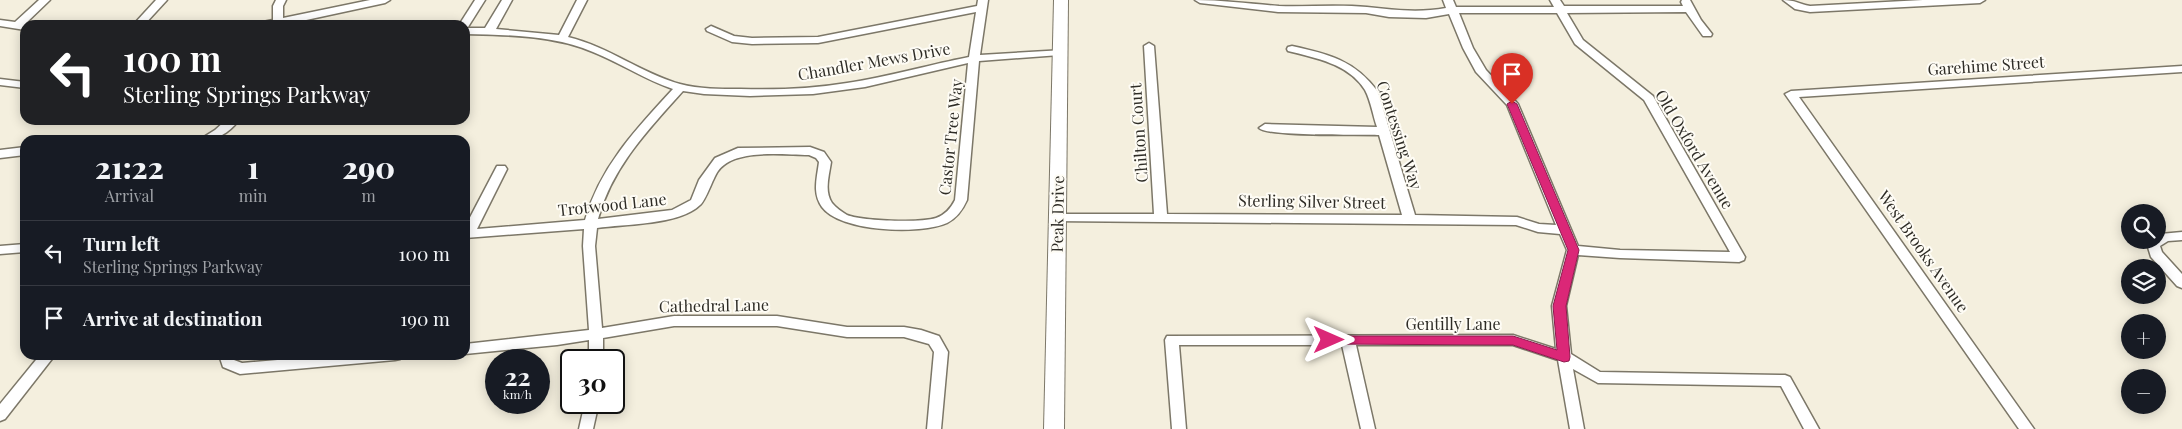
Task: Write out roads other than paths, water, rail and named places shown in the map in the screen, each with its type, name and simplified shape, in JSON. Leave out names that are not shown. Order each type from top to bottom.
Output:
[{"type":"street","points":[[27,20],[45,0]]},
{"type":"street","points":[[143,20],[162,0]]},
{"type":"street","points":[[278,20],[278,6],[281,0]]},
{"type":"street","points":[[296,20],[385,0]]},
{"type":"street","points":[[467,20],[480,0]]},
{"type":"street","points":[[490,31],[507,0]]},
{"type":"street","points":[[562,40],[582,0]]},
{"type":"street","name":"Peak Drive","points":[[1054,429],[1061,0]]},
{"type":"street","points":[[1200,0],[1228,1],[1278,9],[1335,5],[1426,15],[1450,5],[1687,4],[1696,21],[1707,34]]},
{"type":"street","points":[[1788,0],[1799,7],[1810,9],[1980,0]]},
{"type":"street","points":[[711,29],[732,39],[752,41],[818,40],[983,4]]},
{"type":"street","name":"Castor Tree Way","points":[[951,215],[957,209],[961,200],[974,59],[983,4]]},
{"type":"street","points":[[1450,5],[1468,48],[1481,72],[1512,104],[1573,250],[1560,306],[1564,357],[1577,429]]},
{"type":"street","name":"Old Oxford Avenue","points":[[1557,5],[1580,42],[1649,98],[1739,257],[1620,254],[1573,250]]},
{"type":"street","points":[[0,23],[20,26]]},
{"type":"street","name":"Chandler Mews Drive","points":[[470,31],[490,31],[562,40],[599,50],[654,79],[680,88],[703,91],[785,93],[830,89],[974,59],[1060,52]]},
{"type":"street","name":"Chilton Court","points":[[1149,46],[1161,218]]},
{"type":"street","name":"Contessing Way","points":[[1292,49],[1338,61],[1353,69],[1365,80],[1372,92],[1410,220]]},
{"type":"street","name":"Garehime Street","points":[[1792,94],[2182,69]]},
{"type":"street","points":[[0,82],[20,84]]},
{"type":"street","points":[[596,349],[597,334],[589,244],[594,209],[611,169],[625,149],[680,88]]},
{"type":"street","name":"West Brooks Avenue","points":[[1792,94],[2028,429]]},
{"type":"street","points":[[215,135],[228,125]]},
{"type":"street","points":[[1265,128],[1283,130],[1383,131]]},
{"type":"street","name":"Trotwood Lane","points":[[470,234],[591,224],[675,214],[696,202],[705,180],[720,161],[738,152],[798,150],[810,151],[820,155],[825,162],[822,192],[828,206],[842,218],[862,223],[924,224],[938,222],[951,215]]},
{"type":"street","points":[[0,154],[20,152]]},
{"type":"street","points":[[470,227],[501,169]]},
{"type":"street","name":"Sterling Silver Street","points":[[1057,218],[1517,221],[1538,228],[1565,230]]},
{"type":"street","points":[[2182,236],[2165,237],[2153,244],[2156,254],[2182,283]]},
{"type":"street","points":[[0,250],[20,248]]},
{"type":"street","name":"Cathedral Lane","points":[[470,349],[557,340],[674,321],[777,321],[847,332],[904,332],[921,334],[934,340],[941,352],[934,429]]},
{"type":"street","name":"Gentilly Lane","points":[[1179,429],[1172,340],[1513,340],[1564,357],[1598,377],[1785,381],[1812,429]]},
{"type":"street","points":[[1348,340],[1368,429]]},
{"type":"street","points":[[0,415],[44,360]]},
{"type":"street","points":[[228,360],[240,369],[340,360]]},
{"type":"street","points":[[586,429],[589,414]]}]
